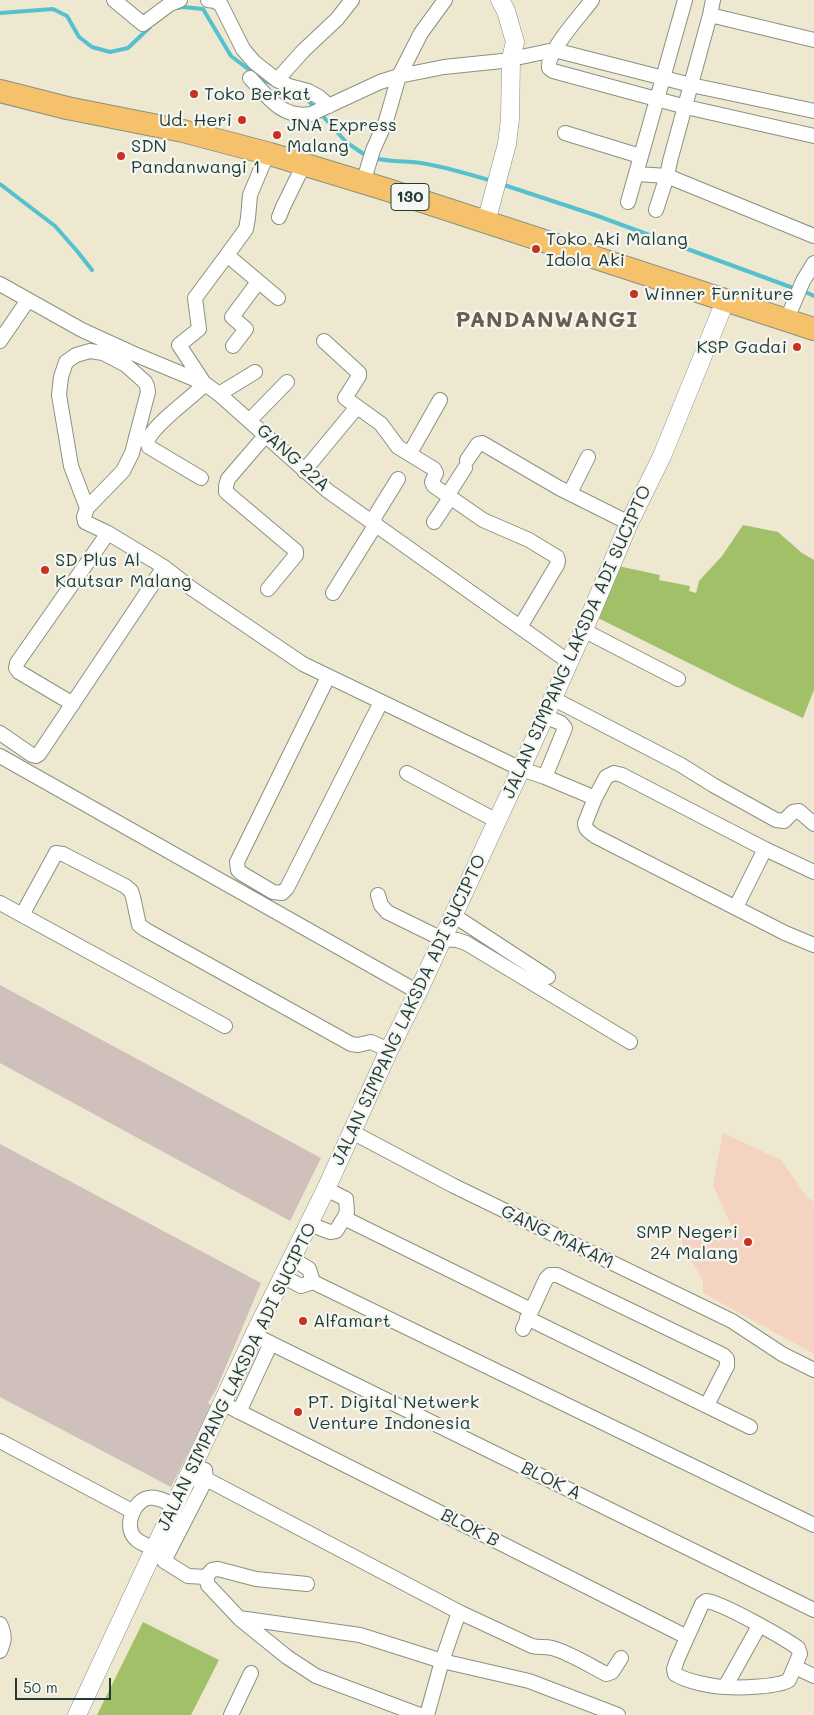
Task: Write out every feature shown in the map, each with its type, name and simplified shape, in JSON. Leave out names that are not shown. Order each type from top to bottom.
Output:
[{"type":"main road","name":"130","points":[[0,92],[67,108],[183,131],[304,164],[366,174],[486,222],[814,329]]},
{"type":"street","points":[[114,0],[143,24],[170,4],[180,0]]},
{"type":"street","points":[[208,0],[221,5],[244,50],[254,62],[277,80],[289,86],[308,91],[319,97],[328,106]]},
{"type":"street","points":[[277,80],[303,51],[337,19],[352,0]]},
{"type":"street","points":[[366,174],[373,150],[386,121],[399,76],[421,33],[445,0]]},
{"type":"street","points":[[486,222],[496,191],[507,144],[510,119],[511,59],[515,42],[506,11],[500,0]]},
{"type":"street","points":[[592,0],[554,50],[548,64],[549,68],[553,71],[686,107],[814,136]]},
{"type":"street","points":[[628,202],[685,0]]},
{"type":"street","points":[[656,210],[668,176],[670,161],[686,107],[713,0]]},
{"type":"street","points":[[710,15],[814,40]]},
{"type":"street","points":[[250,78],[276,105],[292,115],[311,114],[380,82],[399,76],[531,56],[554,50],[691,85],[814,111]]},
{"type":"street","points":[[564,133],[640,156]]},
{"type":"street","points":[[201,478],[149,447],[148,441],[158,427],[205,384],[179,345],[199,329],[195,298],[246,229],[250,195],[263,164],[270,154]]},
{"type":"street","points":[[279,217],[304,164]]},
{"type":"street","points":[[637,174],[668,176],[814,236]]},
{"type":"street","points":[[227,255],[278,298]]},
{"type":"street","points":[[787,319],[803,281],[814,263]]},
{"type":"street","points":[[233,346],[246,329],[232,317],[258,282]]},
{"type":"street","name":"GANG 22A","points":[[0,284],[82,330],[205,384],[250,420],[328,491],[569,662]]},
{"type":"street","name":"JALAN SIMPANG LAKSDA ADI SUCIPTO","points":[[77,1715],[157,1555],[175,1506],[222,1403],[293,1259],[521,769],[584,630],[629,523],[669,439],[726,299]]},
{"type":"street","points":[[0,341],[28,300]]},
{"type":"street","points":[[324,341],[359,373],[345,398],[381,424],[398,446],[434,469],[436,473],[432,484],[483,520],[529,540],[558,559],[557,565],[520,627]]},
{"type":"street","points":[[87,508],[71,466],[59,395],[61,377],[66,362],[90,351],[103,353],[126,365],[145,382],[148,392],[132,453],[123,471],[87,508],[84,517],[85,522],[108,532],[164,567],[288,656],[328,678],[521,769],[595,798]]},
{"type":"street","points":[[219,394],[255,372]]},
{"type":"street","points":[[250,420],[287,382]]},
{"type":"street","points":[[410,453],[440,400]]},
{"type":"street","points":[[304,471],[357,407]]},
{"type":"street","points":[[266,436],[228,479],[225,489],[226,492],[296,551],[296,555],[268,589]]},
{"type":"street","points":[[434,522],[478,444],[482,443],[570,493],[629,523]]},
{"type":"street","points":[[570,493],[588,457]]},
{"type":"street","points":[[333,593],[398,479]]},
{"type":"street","points":[[72,704],[19,672],[16,668],[17,663],[108,532]]},
{"type":"street","points":[[0,733],[32,755],[36,756],[39,754],[164,567]]},
{"type":"street","points":[[584,630],[678,679]]},
{"type":"street","points":[[328,678],[237,862],[238,870],[241,873],[273,892],[282,893],[287,888],[381,702]]},
{"type":"street","points":[[552,698],[681,765],[776,820],[784,821],[794,812],[799,811],[814,824]]},
{"type":"street","points":[[544,716],[561,723],[564,728],[545,777]]},
{"type":"street","points":[[0,756],[418,992]]},
{"type":"street","points":[[407,773],[496,821]]},
{"type":"street","points":[[814,872],[618,774],[610,774],[606,777],[585,823],[590,832],[814,945]]},
{"type":"street","points":[[736,907],[765,849]]},
{"type":"street","points":[[22,915],[56,853],[63,854],[125,886],[131,891],[139,925],[146,930],[351,1044],[358,1045],[370,1042],[389,1050]]},
{"type":"street","points":[[378,895],[381,905],[387,912],[442,939],[466,943],[630,1042]]},
{"type":"street","points":[[0,903],[225,1026]]},
{"type":"street","points":[[454,915],[548,978]]},
{"type":"street","name":"GANG MAKAM","points":[[352,1132],[454,1186],[732,1321],[782,1354],[814,1370]]},
{"type":"street","points":[[309,1224],[330,1232],[336,1231],[347,1212],[346,1199],[326,1189]]},
{"type":"street","points":[[344,1218],[527,1319],[750,1427]]},
{"type":"street","points":[[293,1259],[309,1269],[312,1282]]},
{"type":"street","points":[[527,1319],[548,1277],[557,1275],[723,1355],[727,1359],[726,1366],[707,1405]]},
{"type":"street","points":[[284,1277],[302,1286],[312,1282],[814,1525]]},
{"type":"street","name":"BLOK A","points":[[254,1335],[814,1610]]},
{"type":"street","points":[[239,1412],[271,1343]]},
{"type":"street","name":"BLOK B","points":[[222,1403],[687,1637]]},
{"type":"street","points":[[0,1442],[132,1511]]},
{"type":"street","points":[[157,1555],[206,1479],[205,1470],[191,1470]]},
{"type":"street","points":[[206,1479],[459,1612],[532,1646],[538,1648],[550,1647],[606,1674],[612,1672],[621,1658]]},
{"type":"street","points":[[175,1506],[159,1498],[149,1498],[140,1503],[132,1511],[130,1525],[134,1536],[157,1555],[188,1576],[206,1577]]},
{"type":"street","points":[[206,1577],[212,1570],[218,1569],[256,1578],[308,1584]]},
{"type":"street","points":[[206,1577],[208,1585],[239,1618],[316,1676],[420,1715]]},
{"type":"street","points":[[706,1601],[714,1602],[759,1626],[798,1648],[800,1654],[795,1668],[784,1683],[725,1687],[675,1674],[675,1664],[702,1604],[706,1601]]},
{"type":"street","points":[[427,1715],[442,1661],[459,1612]]},
{"type":"street","points":[[239,1618],[360,1635],[442,1661],[529,1681],[618,1715]]},
{"type":"street","points":[[0,1624],[4,1640],[0,1651]]},
{"type":"street","points":[[725,1687],[759,1626]]},
{"type":"street","points":[[795,1668],[814,1676]]},
{"type":"street","points":[[231,1715],[251,1673]]},
{"type":"shaded area","points":[[0,985],[321,1158],[290,1221],[0,1063]]},
{"type":"shaded area","name":"SMP Negeri 24 Malang","points":[[723,1133],[781,1160],[807,1197],[814,1202],[814,1354],[703,1293],[703,1280],[684,1249],[679,1230],[735,1235],[713,1185]]},
{"type":"shaded area","points":[[0,1144],[261,1283],[216,1390],[208,1403],[212,1406],[171,1487],[0,1397]]},
{"type":"green space","points":[[743,525],[778,532],[802,553],[814,560],[814,690],[803,718],[596,617],[618,566],[660,575],[659,580],[690,586],[689,591],[696,593],[699,581],[722,556]]},
{"type":"green space","points":[[143,1622],[219,1660],[191,1715],[97,1715]]},
{"type":"waterway","points":[[177,8],[203,9],[231,56],[260,78],[272,84]]},
{"type":"waterway","points":[[0,13],[53,9],[67,16],[79,37],[92,47],[110,52],[128,48],[150,27]]},
{"type":"waterway","points":[[302,96],[315,108]]},
{"type":"waterway","points":[[320,113],[346,142],[368,157]]},
{"type":"waterway","points":[[374,158],[415,162],[492,181]]},
{"type":"waterway","points":[[0,184],[55,226],[92,270]]},
{"type":"waterway","points":[[501,184],[595,215],[796,289]]},
{"type":"waterway","points":[[803,291],[814,296]]},
{"type":"place","name":"Toko Berkat","points":[[194,94]]},
{"type":"place","name":"Ud. Heri","points":[[242,120]]},
{"type":"place","name":"JNA Express Malang","points":[[277,135]]},
{"type":"place","name":"SDN Pandanwangi 1","points":[[121,156]]},
{"type":"place","name":"Toko Aki Malang Idola Aki","points":[[536,249]]},
{"type":"place","name":"Winner Furniture","points":[[634,294]]},
{"type":"place","name":"KSP Gadai","points":[[797,347]]},
{"type":"place","name":"SD Plus Al Kautsar Malang","points":[[45,570]]},
{"type":"place","name":"SMP Negeri 24 Malang","points":[[748,1242]]},
{"type":"place","name":"Alfamart","points":[[303,1321]]},
{"type":"place","name":"PT. Digital Netwerk Venture Indonesia","points":[[298,1412]]},
{"type":"district","name":"PANDANWANGI","points":[[547,320]]}]
